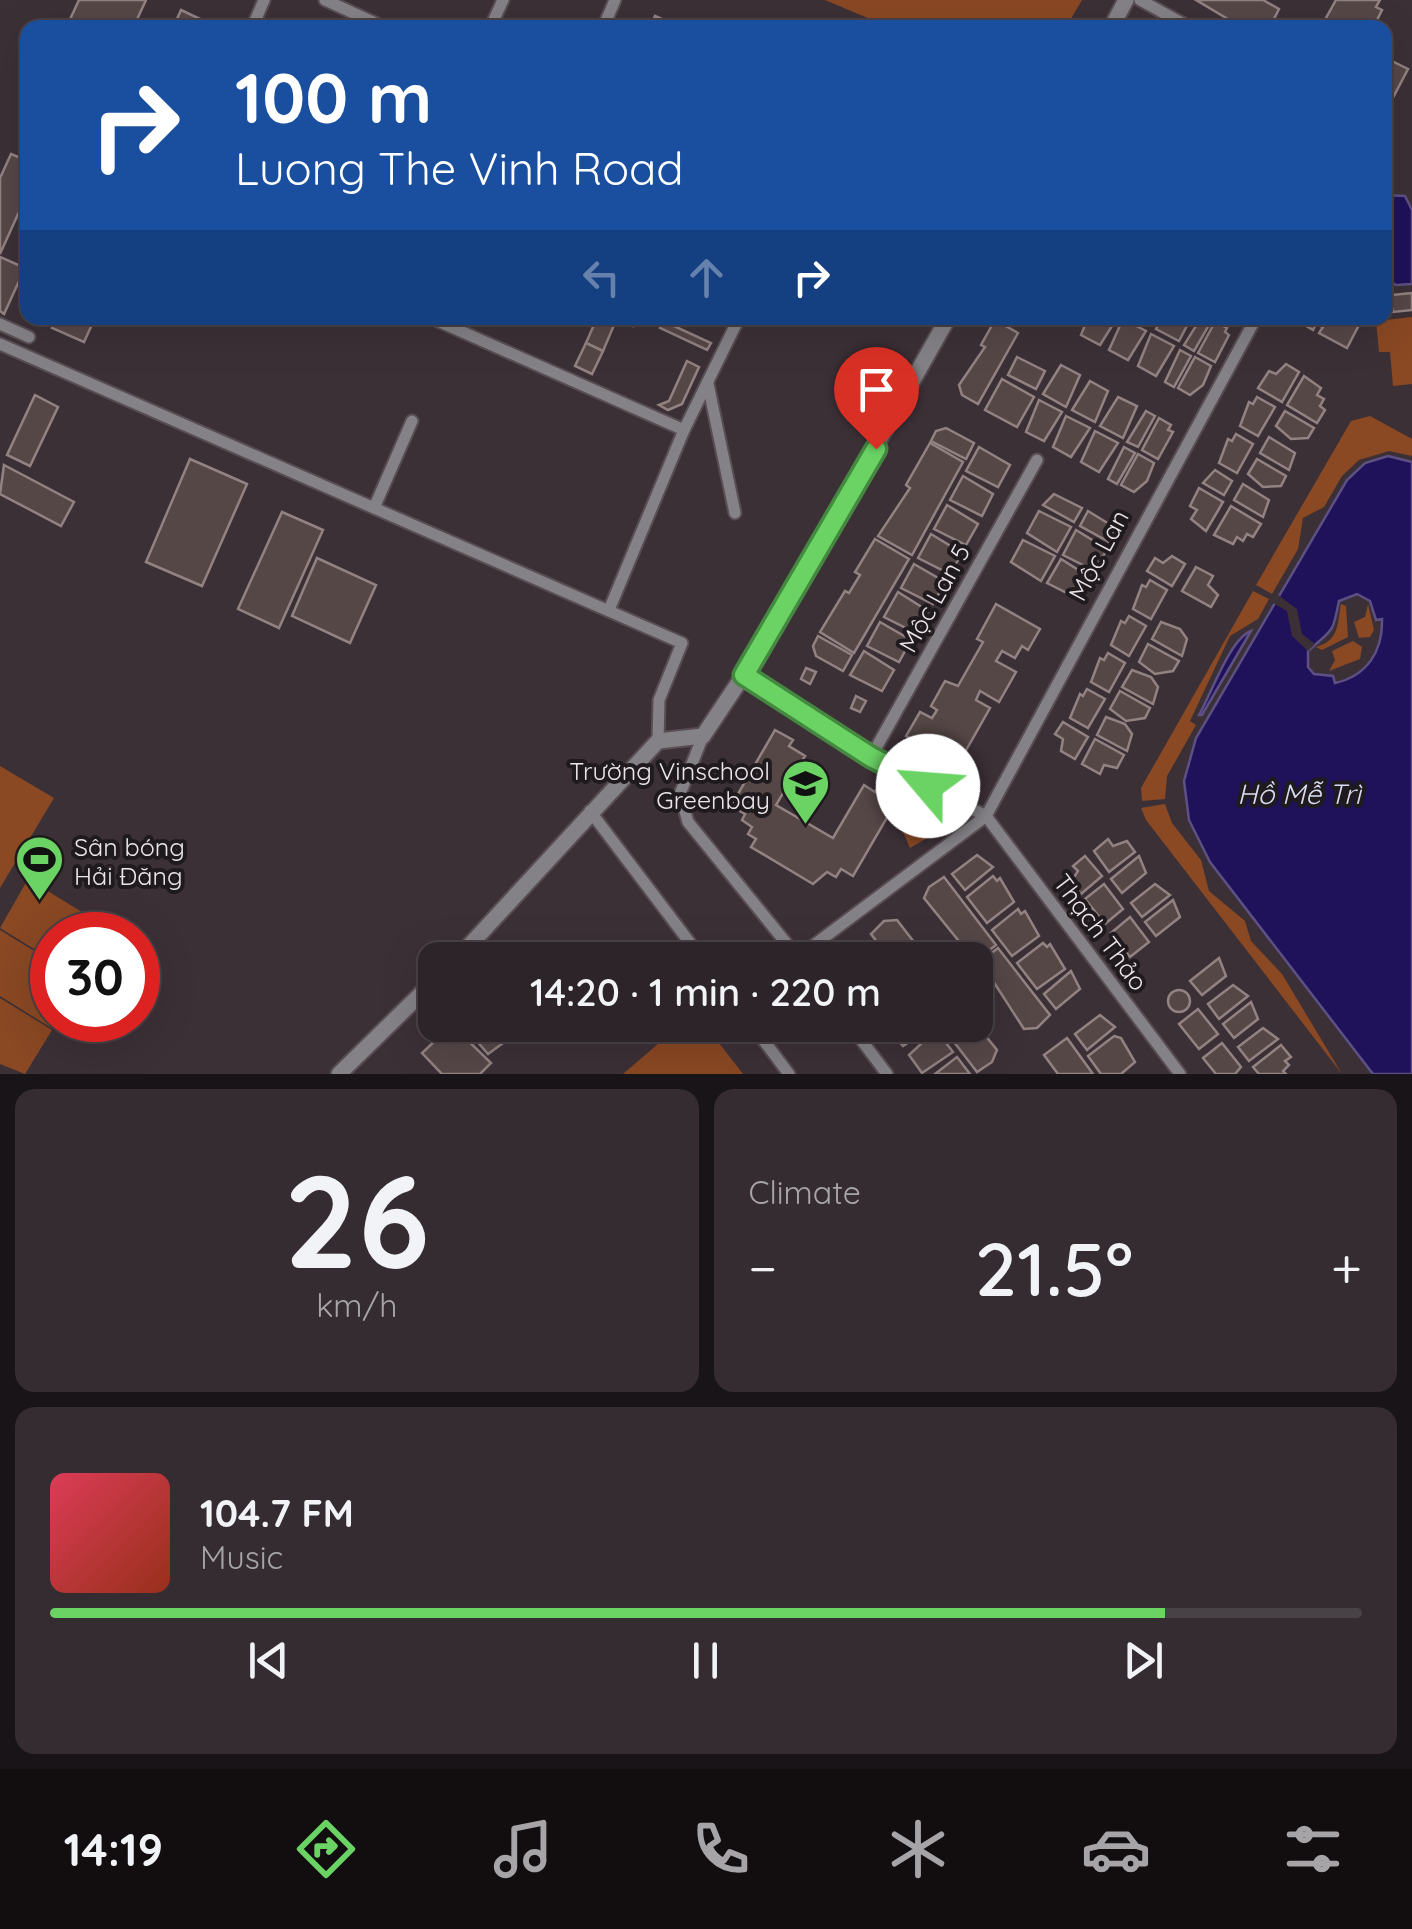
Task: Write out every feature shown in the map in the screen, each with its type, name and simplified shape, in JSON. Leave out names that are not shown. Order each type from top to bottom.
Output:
[{"type":"street","points":[[325,0],[369,20]]},
{"type":"street","points":[[1140,0],[1176,20]]},
{"type":"street","points":[[0,324],[29,337]]},
{"type":"street","points":[[447,325],[684,430]]},
{"type":"street","points":[[608,610],[684,430],[735,325]]},
{"type":"street","points":[[786,942],[688,822],[680,794],[703,736],[744,675],[944,325]]},
{"type":"street","name":"Mộc Lan","points":[[986,816],[1143,518],[1252,325]]},
{"type":"street","points":[[0,344],[682,642],[659,700],[658,741]]},
{"type":"street","points":[[708,384],[734,513]]},
{"type":"street","points":[[374,508],[412,421]]},
{"type":"street","name":"Mộc Lan 5","points":[[871,757],[1037,460]]},
{"type":"street","points":[[744,675],[871,757],[986,816],[820,942]]},
{"type":"street","points":[[472,942],[658,741],[703,736]]},
{"type":"street","points":[[590,811],[689,942]]},
{"type":"street","name":"Thạch Thảo","points":[[986,816],[1180,1074]]},
{"type":"street","points":[[339,1074],[418,997]]},
{"type":"street","points":[[765,1042],[789,1074]]},
{"type":"street","points":[[863,1042],[887,1074]]},
{"type":"shaded area","points":[[825,0],[1082,0],[1070,20],[872,20]]},
{"type":"shaded area","points":[[1412,317],[1412,384],[1393,386],[1390,352],[1379,352],[1376,325],[1392,325],[1392,319]]},
{"type":"shaded area","points":[[1370,416],[1412,439],[1412,456],[1389,451],[1359,460],[1342,476],[1324,507],[1303,518],[1298,549],[1272,594],[1256,585],[1351,421]]},
{"type":"shaded area","points":[[1253,591],[1269,599],[1258,619],[1230,636],[1190,721],[1196,725],[1167,776],[1165,799],[1142,801],[1141,788]]},
{"type":"shaded area","points":[[1341,604],[1346,606],[1348,637],[1322,650],[1316,647],[1333,636]]},
{"type":"shaded area","points":[[1368,604],[1374,630],[1370,637],[1359,638],[1354,622],[1365,617]]},
{"type":"shaded area","points":[[1353,641],[1362,647],[1360,659],[1329,671],[1335,660],[1332,651]]},
{"type":"shaded area","name":"Sân bóng Hải Đăng","points":[[0,766],[54,798],[0,888]]},
{"type":"shaded area","points":[[905,789],[943,814],[946,827],[910,848],[899,822]]},
{"type":"shaded area","points":[[1165,804],[1172,823],[1201,860],[1209,891],[1245,921],[1251,941],[1282,974],[1342,1074],[1146,820],[1141,808]]},
{"type":"shaded area","points":[[28,879],[82,912],[30,912],[30,946],[0,928]]},
{"type":"shaded area","points":[[0,930],[30,948],[30,1015],[0,996]]},
{"type":"shaded area","points":[[0,998],[30,1016],[30,1042],[45,1042],[25,1074],[0,1064]]},
{"type":"shaded area","points":[[660,1042],[718,1042],[743,1074],[623,1074]]},
{"type":"water","points":[[1392,195],[1405,196],[1412,210],[1412,284],[1392,282]]},
{"type":"water","name":"Hồ Mễ Trì","points":[[1388,456],[1412,462],[1412,1074],[1373,1074],[1210,862],[1189,820],[1184,781],[1196,738],[1347,480],[1365,463]],"holes":[[[1357,594],[1370,601],[1376,620],[1382,619],[1380,642],[1371,660],[1356,675],[1335,683],[1333,676],[1314,674],[1308,667],[1308,651],[1330,630],[1339,601]]]},
{"type":"water","points":[[1251,631],[1202,715],[1199,715],[1229,655]]},
{"type":"pier","points":[[1278,595],[1297,609],[1302,634],[1315,644],[1308,651],[1292,636],[1287,611],[1273,603]]},
{"type":"building","points":[[79,0],[146,0],[137,20],[70,20]]},
{"type":"building","points":[[1196,0],[1263,0],[1279,9],[1274,20],[1230,20]]},
{"type":"building","points":[[1336,0],[1380,0],[1376,7],[1382,10],[1377,20],[1326,18]]},
{"type":"building","points":[[181,10],[202,20],[177,20]]},
{"type":"building","points":[[1392,61],[1408,69],[1392,100]]},
{"type":"building","points":[[11,154],[20,158],[20,212],[0,254],[0,178]]},
{"type":"building","points":[[0,257],[20,266],[20,279],[4,314],[0,311]]},
{"type":"building","points":[[1412,293],[1412,310],[1393,312],[1392,295]]},
{"type":"building","points":[[54,325],[92,325],[84,342],[52,328]]},
{"type":"building","points":[[594,325],[614,325],[603,351],[586,343]]},
{"type":"building","points":[[672,325],[711,343],[707,350],[660,328]]},
{"type":"building","points":[[992,325],[1004,325],[1018,333],[978,404],[962,395],[959,385],[985,347],[981,345]]},
{"type":"building","points":[[1085,325],[1113,325],[1100,345],[1081,335]]},
{"type":"building","points":[[1120,325],[1134,325],[1146,331],[1128,360],[1109,350]]},
{"type":"building","points":[[1158,325],[1187,325],[1179,341],[1156,329]]},
{"type":"building","points":[[1197,325],[1209,325],[1194,351],[1184,345]]},
{"type":"building","points":[[1213,325],[1227,328],[1225,332],[1229,335],[1215,362],[1198,353]]},
{"type":"building","points":[[1318,325],[1359,325],[1347,348],[1319,333],[1323,327]]},
{"type":"building","points":[[1151,334],[1174,346],[1156,376],[1138,366]]},
{"type":"building","points":[[586,343],[603,351],[592,374],[575,366]]},
{"type":"building","points":[[1180,350],[1191,356],[1174,387],[1165,382]]},
{"type":"building","points":[[1017,357],[1045,371],[1036,389],[1008,375]]},
{"type":"building","points":[[1195,357],[1211,366],[1203,385],[1190,395],[1178,388]]},
{"type":"building","points":[[687,361],[699,367],[682,404],[668,410],[659,405],[669,401]]},
{"type":"building","points":[[1286,364],[1299,372],[1282,402],[1258,388],[1269,371],[1276,374]]},
{"type":"building","points":[[1061,365],[1080,375],[1066,407],[1043,394]]},
{"type":"building","points":[[1304,376],[1321,388],[1317,395],[1324,399],[1320,406],[1325,410],[1317,423],[1287,405]]},
{"type":"building","points":[[1002,379],[1034,397],[1017,427],[985,410]]},
{"type":"building","points":[[1090,381],[1108,391],[1095,422],[1072,410]]},
{"type":"building","points":[[35,395],[58,407],[30,466],[7,455]]},
{"type":"building","points":[[1118,397],[1137,406],[1123,438],[1100,426]]},
{"type":"building","points":[[1257,397],[1275,407],[1258,436],[1240,426],[1249,402],[1253,404]]},
{"type":"building","points":[[1039,400],[1062,412],[1044,441],[1026,432]]},
{"type":"building","points":[[1146,411],[1155,416],[1138,447],[1127,442]]},
{"type":"building","points":[[1285,411],[1314,428],[1308,438],[1291,439],[1276,426]]},
{"type":"building","points":[[1066,416],[1090,428],[1071,457],[1053,447]]},
{"type":"building","points":[[1159,418],[1171,425],[1168,430],[1173,432],[1158,459],[1142,450]]},
{"type":"building","points":[[946,428],[974,443],[966,459],[931,441],[936,431]]},
{"type":"building","points":[[1095,431],[1118,443],[1099,472],[1081,462]]},
{"type":"building","points":[[1236,434],[1253,444],[1237,473],[1219,463],[1228,439],[1232,441]]},
{"type":"building","points":[[1269,437],[1295,453],[1289,470],[1260,453]]},
{"type":"building","points":[[930,443],[963,462],[912,555],[878,536],[910,488],[906,485]]},
{"type":"building","points":[[979,447],[1010,465],[998,487],[966,471]]},
{"type":"building","points":[[1124,447],[1135,453],[1117,484],[1108,479]]},
{"type":"building","points":[[1138,454],[1154,463],[1147,481],[1134,492],[1121,485]]},
{"type":"building","points":[[190,459],[247,484],[202,586],[146,562]]},
{"type":"building","points":[[1257,459],[1286,476],[1281,486],[1263,487],[1248,474]]},
{"type":"building","points":[[4,465],[74,502],[61,526],[0,494]]},
{"type":"building","points":[[1215,470],[1232,481],[1224,495],[1203,483]]},
{"type":"building","points":[[963,476],[993,494],[982,516],[950,500]]},
{"type":"building","points":[[1243,484],[1269,500],[1263,517],[1234,500]]},
{"type":"building","points":[[1199,488],[1223,502],[1206,531],[1191,519],[1197,510],[1190,506]]},
{"type":"building","points":[[1054,494],[1082,508],[1074,522],[1043,505]]},
{"type":"building","points":[[947,505],[978,524],[966,545],[934,529]]},
{"type":"building","points":[[1231,506],[1261,524],[1253,537],[1247,534],[1243,541],[1237,537],[1233,544],[1214,535]]},
{"type":"building","points":[[1039,511],[1071,527],[1057,552],[1027,533]]},
{"type":"building","points":[[1088,511],[1114,527],[1111,543],[1080,526]]},
{"type":"building","points":[[282,512],[323,530],[279,628],[238,609]]},
{"type":"building","points":[[1076,530],[1107,549],[1095,571],[1063,555]]},
{"type":"building","points":[[931,534],[962,553],[950,574],[918,558]]},
{"type":"building","points":[[875,539],[909,559],[854,653],[820,632],[845,591],[849,593],[860,575],[855,572]]},
{"type":"building","points":[[1023,540],[1055,556],[1041,581],[1011,562]]},
{"type":"building","points":[[1172,556],[1185,564],[1172,586],[1147,571],[1155,558],[1163,563]]},
{"type":"building","points":[[317,558],[376,585],[350,643],[292,616]]},
{"type":"building","points":[[1061,559],[1091,578],[1079,599],[1047,583]]},
{"type":"building","points":[[914,564],[945,582],[933,604],[901,588]]},
{"type":"building","points":[[1196,567],[1213,576],[1208,585],[1218,595],[1211,607],[1182,591]]},
{"type":"building","points":[[1150,580],[1167,590],[1151,619],[1133,609],[1142,585],[1146,587]]},
{"type":"building","points":[[898,592],[928,611],[916,633],[884,617]]},
{"type":"building","points":[[996,604],[1040,629],[1028,650],[1022,646],[1015,658],[1002,651],[996,661],[1016,672],[999,702],[980,691],[976,700],[990,708],[965,752],[944,741],[936,755],[927,749],[924,754],[909,745],[912,739],[906,736],[920,712],[932,718],[937,710],[931,706],[945,681],[958,686],[983,642],[977,639]]},
{"type":"building","points":[[1129,616],[1146,626],[1129,656],[1111,645],[1121,621],[1125,623]]},
{"type":"building","points":[[880,622],[911,640],[899,662],[867,646]]},
{"type":"building","points":[[1161,622],[1180,629],[1187,639],[1182,656],[1152,639]]},
{"type":"building","points":[[818,636],[852,655],[843,671],[816,656],[813,646]]},
{"type":"building","points":[[1148,644],[1179,661],[1173,671],[1155,674],[1139,662]]},
{"type":"building","points":[[864,651],[894,670],[882,691],[850,675]]},
{"type":"building","points":[[1108,653],[1125,663],[1109,692],[1091,682],[1100,658],[1104,660]]},
{"type":"building","points":[[806,668],[816,672],[810,684],[801,679]]},
{"type":"building","points":[[1132,670],[1151,677],[1158,687],[1153,704],[1122,687]]},
{"type":"building","points":[[1087,689],[1105,699],[1088,728],[1070,718],[1080,694],[1083,696]]},
{"type":"building","points":[[1120,691],[1150,708],[1145,718],[1126,721],[1110,709]]},
{"type":"building","points":[[856,696],[866,701],[860,712],[851,708]]},
{"type":"building","points":[[1106,717],[1125,724],[1132,734],[1127,751],[1097,735]]},
{"type":"building","points":[[1063,722],[1088,737],[1075,759],[1061,751],[1063,739],[1055,734]]},
{"type":"building","points":[[775,730],[793,740],[789,746],[805,756],[776,805],[833,838],[864,785],[875,792],[879,786],[899,797],[853,876],[841,869],[836,877],[827,872],[813,884],[751,847],[756,839],[748,834],[752,827],[742,820],[745,814],[731,806]]},
{"type":"building","points":[[1095,739],[1124,755],[1117,768],[1104,765],[1100,774],[1082,764]]},
{"type":"building","points":[[1108,839],[1113,846],[1127,841],[1135,852],[1109,872],[1094,851]]},
{"type":"building","points":[[977,855],[993,867],[965,890],[952,874]]},
{"type":"building","points":[[1085,856],[1102,876],[1081,894],[1071,882],[1078,871],[1073,866]]},
{"type":"building","points":[[1139,856],[1146,873],[1122,893],[1111,879]]},
{"type":"building","points":[[993,876],[997,881],[1000,878],[1014,902],[987,923],[967,897]]},
{"type":"building","points":[[944,877],[996,945],[960,942],[924,898],[929,887]]},
{"type":"building","points":[[1104,884],[1123,909],[1105,924],[1085,899]]},
{"type":"building","points":[[1155,884],[1170,895],[1142,917],[1131,903]]},
{"type":"building","points":[[1173,900],[1180,917],[1156,936],[1145,922]]},
{"type":"building","points":[[1018,909],[1021,914],[1025,911],[1039,936],[1012,956],[992,930]]},
{"type":"building","points":[[1130,917],[1149,942],[1130,957],[1111,933]]},
{"type":"building","points":[[897,920],[914,942],[877,942],[871,934],[884,921]]},
{"type":"building","points":[[1043,943],[1047,947],[1050,944],[1065,969],[1037,989],[1017,963]]},
{"type":"building","points":[[998,948],[1050,1015],[1037,1028],[1024,1029],[993,986],[993,952]]},
{"type":"building","points":[[1219,958],[1226,976],[1202,995],[1190,981]]},
{"type":"building","points":[[1071,971],[1080,989],[1056,1009],[1044,994]]},
{"type":"building","points":[[1233,985],[1248,996],[1219,1019],[1208,1004]]},
{"type":"building","points":[[1179,990],[1187,993],[1187,1009],[1179,1012],[1171,1009],[1168,1001],[1171,993]]},
{"type":"building","points":[[1251,1002],[1258,1019],[1234,1038],[1223,1024]]},
{"type":"building","points":[[1198,1009],[1218,1034],[1199,1049],[1179,1024]]},
{"type":"building","points":[[1100,1015],[1115,1027],[1087,1050],[1075,1034]]},
{"type":"building","points":[[1263,1028],[1278,1039],[1249,1061],[1238,1047]]},
{"type":"building","points":[[1114,1036],[1121,1038],[1135,1062],[1121,1074],[1101,1074],[1088,1056]]},
{"type":"building","points":[[1067,1038],[1093,1074],[1058,1074],[1044,1055]]},
{"type":"building","points":[[434,1042],[469,1042],[491,1063],[480,1074],[442,1074],[422,1053]]},
{"type":"building","points":[[478,1042],[504,1042],[488,1054]]},
{"type":"building","points":[[923,1042],[945,1042],[953,1052],[922,1073],[909,1055]]},
{"type":"building","points":[[954,1042],[991,1042],[997,1050],[992,1062],[977,1072]]},
{"type":"building","points":[[1222,1043],[1241,1067],[1235,1074],[1216,1074],[1203,1058]]},
{"type":"building","points":[[1281,1045],[1291,1057],[1285,1061],[1289,1065],[1283,1071],[1286,1074],[1259,1074],[1253,1067]]},
{"type":"building","points":[[957,1057],[970,1074],[935,1074]]},
{"type":"place","name":"Trường Vinschool Greenbay","points":[[805,826]]},
{"type":"place","name":"Sân bóng Hải Đăng","points":[[39,902]]},
{"type":"route","points":[[876,449],[744,675],[871,757],[928,786]]}]
